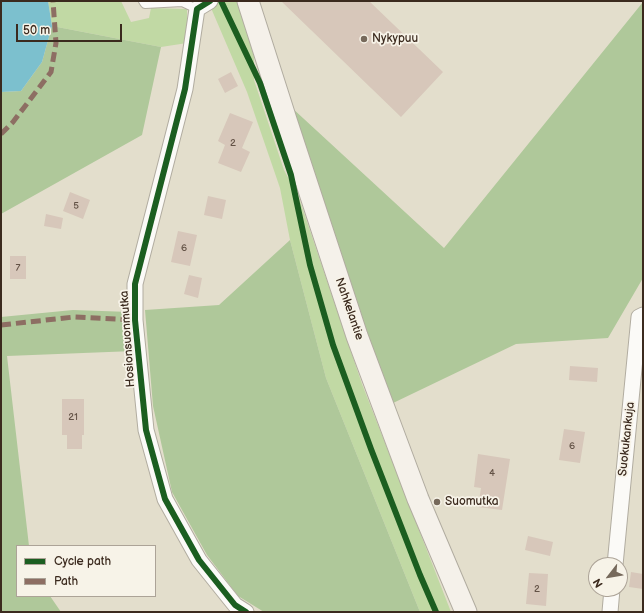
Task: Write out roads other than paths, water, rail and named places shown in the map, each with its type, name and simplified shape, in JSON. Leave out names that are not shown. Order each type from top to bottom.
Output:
[{"type":"main road","name":"Nahkelantie","points":[[248,1],[357,336],[418,498],[466,612]]},
{"type":"street","points":[[197,9],[210,1]]},
{"type":"street","name":"Hosionsuonmutka","points":[[197,9],[185,89],[135,284],[135,320],[146,430],[166,499],[199,560],[235,605],[246,612]]},
{"type":"street","name":"Suokukankuja","points":[[616,557],[639,317],[643,315]]},
{"type":"street","points":[[610,612],[611,597]]},
{"type":"lane","points":[[143,1],[145,4],[182,2],[197,9]]},
{"type":"water","points":[[1,1],[48,1],[52,26],[42,62],[21,91],[1,92]]},
{"type":"place","name":"Nykypuu","points":[[364,39]]},
{"type":"place","name":"Suomutka","points":[[437,502]]}]
